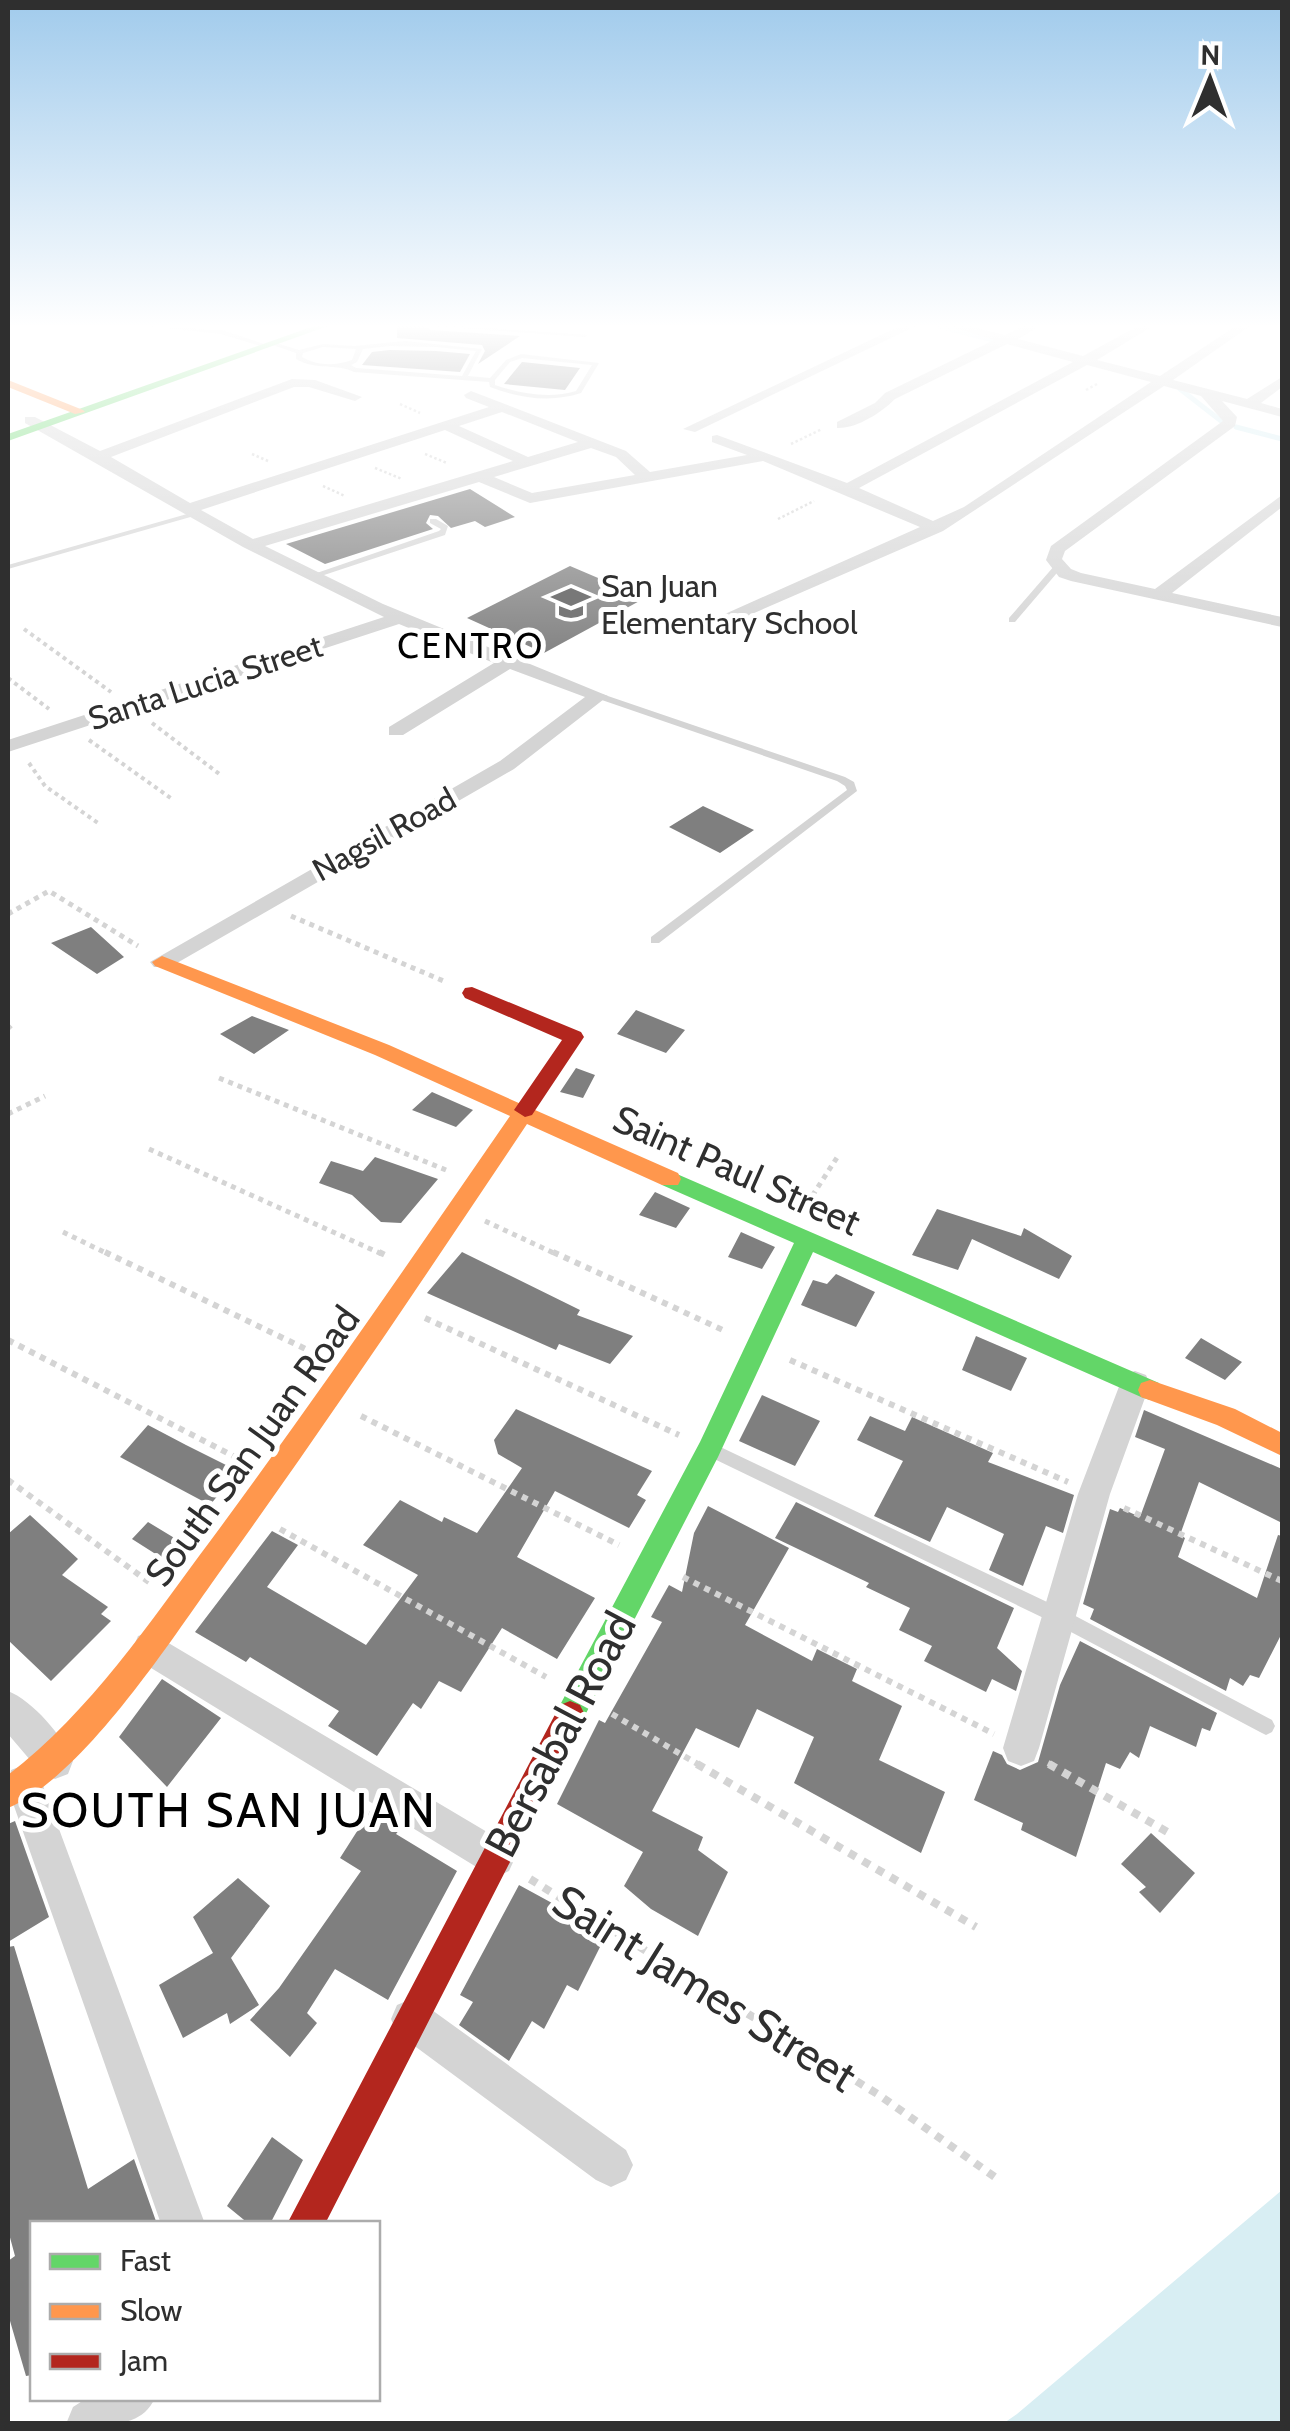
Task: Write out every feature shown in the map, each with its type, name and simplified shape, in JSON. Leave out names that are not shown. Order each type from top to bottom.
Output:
[{"type":"street","points":[[63,439],[102,455],[251,545],[312,576],[507,663],[599,696]]},
{"type":"street","points":[[102,455],[144,439]]},
{"type":"street","points":[[193,511],[404,439]]},
{"type":"street","points":[[476,439],[527,462]]},
{"type":"street","points":[[579,439],[621,454],[646,476]]},
{"type":"street","points":[[719,439],[846,487],[937,528]]},
{"type":"street","points":[[846,487],[931,439]]},
{"type":"street","points":[[722,622],[937,528],[1075,439]]},
{"type":"street","points":[[1207,439],[1057,549],[1054,560],[1058,568],[1077,577],[1282,622]]},
{"type":"street","points":[[251,545],[591,444]]},
{"type":"street","points":[[479,476],[526,498],[761,457]]},
{"type":"street","points":[[1158,594],[1282,500]]},
{"type":"street","name":"Santa Lucia Street","points":[[11,745],[402,617]]},
{"type":"street","points":[[396,730],[507,663]]},
{"type":"street","name":"Nagsil Road","points":[[162,962],[259,903],[507,765],[599,696]]},
{"type":"street","name":"Saint Paul Street","points":[[162,962],[382,1050],[798,1236],[1282,1445]]},
{"type":"street","name":"South San Juan Road","points":[[29,1779],[90,1727],[150,1648],[330,1400],[574,1037],[472,993]]},
{"type":"street","name":"Bersabal Road","points":[[307,2221],[708,1449],[759,1346],[798,1236]]},
{"type":"street","points":[[1021,1748],[1094,1494],[1136,1384]]},
{"type":"street","points":[[150,1648],[496,1858]]},
{"type":"street","points":[[8,1708],[182,2221]]},
{"type":"street","points":[[411,2019],[612,2165]]},
{"type":"street","points":[[90,2424],[127,2401]]},
{"type":"lane","points":[[8,566],[193,511]]},
{"type":"lane","points":[[312,576],[442,533],[446,528],[434,520]]},
{"type":"lane","points":[[1012,620],[1058,568]]},
{"type":"lane","points":[[599,696],[850,784],[852,792],[655,940]]},
{"type":"lane","points":[[708,1449],[1060,1617],[1266,1726]]},
{"type":"path","points":[[761,457],[799,439]]},
{"type":"path","points":[[297,474],[371,508]]},
{"type":"path","points":[[778,519],[846,487]]},
{"type":"path","points":[[24,630],[222,776]]},
{"type":"path","points":[[11,745],[46,786],[98,823]]},
{"type":"path","points":[[8,914],[50,891],[162,962]]},
{"type":"path","points":[[259,903],[472,993]]},
{"type":"path","points":[[219,1078],[476,1182]]},
{"type":"path","points":[[8,1114],[45,1096]]},
{"type":"path","points":[[150,1149],[419,1271]]},
{"type":"path","points":[[798,1236],[838,1156]]},
{"type":"path","points":[[459,1210],[860,1391]]},
{"type":"path","points":[[63,1232],[350,1370]]},
{"type":"path","points":[[396,1304],[708,1449]]},
{"type":"path","points":[[8,1340],[274,1477]]},
{"type":"path","points":[[330,1400],[1021,1748],[1171,1834]]},
{"type":"path","points":[[8,1480],[180,1604]]},
{"type":"path","name":"Saint James Street","points":[[496,1858],[879,2095],[999,2180]]},
{"type":"shaded area","points":[[1282,2190],[1282,2423],[1004,2423],[1017,2414]]},
{"type":"building","points":[[470,489],[515,517],[485,527],[475,521],[451,528],[438,516],[430,515],[426,523],[433,529],[325,564],[286,544]]},
{"type":"building","name":"San Juan Elementary School","points":[[570,566],[645,598],[544,653],[467,618]]},
{"type":"building","points":[[703,806],[754,830],[720,853],[669,827]]},
{"type":"building","points":[[91,927],[124,957],[97,974],[51,943]]},
{"type":"building","points":[[636,1010],[685,1030],[666,1053],[617,1034]]},
{"type":"building","points":[[252,1016],[289,1030],[254,1054],[220,1034]]},
{"type":"building","points":[[576,1068],[595,1075],[583,1098],[560,1092]]},
{"type":"building","points":[[432,1092],[473,1110],[456,1127],[412,1110]]},
{"type":"building","points":[[375,1157],[438,1179],[401,1223],[381,1222],[352,1195],[319,1183],[331,1161],[363,1171]]},
{"type":"building","points":[[655,1192],[690,1208],[676,1228],[639,1215]]},
{"type":"building","points":[[937,1209],[1021,1236],[1024,1228],[1072,1256],[1059,1279],[972,1239],[958,1270],[912,1255]]},
{"type":"building","points":[[741,1232],[775,1247],[762,1269],[728,1257]]},
{"type":"building","points":[[462,1252],[580,1310],[577,1315],[633,1336],[610,1364],[559,1344],[556,1350],[427,1293]]},
{"type":"building","points":[[836,1274],[875,1292],[856,1327],[801,1305],[813,1280],[827,1284]]},
{"type":"building","points":[[976,1336],[1027,1358],[1011,1391],[962,1370]]},
{"type":"building","points":[[1201,1338],[1242,1362],[1225,1380],[1185,1358]]},
{"type":"building","points":[[762,1395],[820,1421],[795,1466],[739,1441]]},
{"type":"building","points":[[516,1409],[652,1471],[637,1495],[646,1500],[629,1528],[555,1491],[517,1557],[595,1598],[557,1659],[502,1628],[461,1692],[439,1681],[421,1709],[413,1703],[377,1756],[328,1726],[339,1711],[250,1657],[246,1662],[195,1632],[272,1531],[298,1545],[267,1587],[366,1645],[418,1575],[363,1545],[400,1500],[442,1522],[444,1517],[477,1533],[522,1468],[498,1454],[494,1440]]},
{"type":"building","points":[[1144,1410],[1282,1469],[1282,1523],[1199,1482],[1180,1535],[1185,1538],[1178,1557],[1257,1598],[1278,1535],[1282,1536],[1282,1633],[1259,1678],[1250,1675],[1243,1686],[1230,1678],[1226,1691],[1090,1619],[1094,1609],[1083,1604],[1110,1509],[1118,1512],[1120,1508],[1140,1517],[1165,1449],[1135,1437]]},
{"type":"building","points":[[870,1416],[905,1431],[912,1417],[993,1453],[988,1462],[1074,1495],[1063,1533],[1046,1526],[1023,1586],[989,1570],[1004,1534],[947,1507],[930,1542],[874,1516],[903,1461],[857,1440]]},
{"type":"building","points":[[148,1425],[238,1471],[210,1505],[120,1457]]},
{"type":"building","points":[[796,1502],[1014,1608],[997,1648],[1022,1671],[1016,1691],[992,1679],[986,1692],[924,1661],[932,1646],[899,1630],[910,1608],[866,1587],[869,1583],[775,1538]]},
{"type":"building","points":[[708,1506],[789,1548],[745,1625],[812,1661],[817,1649],[857,1669],[852,1681],[902,1706],[879,1760],[945,1792],[921,1853],[794,1783],[814,1737],[757,1709],[739,1748],[696,1728],[652,1811],[703,1837],[698,1850],[728,1872],[698,1936],[651,1909],[624,1886],[643,1852],[557,1804],[599,1720],[605,1723],[662,1622],[651,1617],[669,1585],[682,1592],[694,1533]]},
{"type":"building","points":[[30,1515],[78,1559],[62,1575],[108,1607],[101,1614],[111,1621],[51,1681],[8,1640],[8,1534]]},
{"type":"building","points":[[148,1522],[181,1542],[165,1560],[132,1539]]},
{"type":"building","points":[[1080,1641],[1217,1713],[1210,1731],[1202,1728],[1196,1747],[1150,1726],[1139,1758],[1130,1752],[1120,1769],[1106,1763],[1076,1857],[1021,1830],[1023,1823],[974,1800],[993,1751],[1020,1770],[1038,1762],[1060,1685]]},
{"type":"building","points":[[162,1679],[221,1718],[167,1787],[119,1737]]},
{"type":"building","points":[[370,1811],[400,1829],[396,1834],[457,1871],[388,2000],[335,1969],[307,2013],[317,2023],[290,2057],[250,2020],[279,1988],[361,1871],[340,1858]]},
{"type":"building","points":[[15,1821],[49,1917],[8,1942],[8,1824]]},
{"type":"building","points":[[1151,1833],[1195,1873],[1160,1913],[1139,1892],[1146,1887],[1121,1864]]},
{"type":"building","points":[[238,1878],[270,1906],[231,1958],[259,2005],[230,2024],[227,2013],[183,2038],[159,1985],[213,1953],[193,1917]]},
{"type":"building","points":[[519,1885],[607,1933],[578,1991],[567,1985],[544,2029],[532,2021],[509,2061],[459,2025],[473,2002],[460,1995]]},
{"type":"building","points":[[14,1946],[88,2189],[134,2159],[156,2221],[30,2221],[30,2375],[26,2376],[8,2314],[8,2261],[15,2256],[8,2230],[8,1947]]},
{"type":"building","points":[[272,2137],[303,2160],[272,2221],[245,2221],[227,2206]]},
{"type":"traffic: fast","points":[[670,1179],[1150,1390]]},
{"type":"traffic: fast","points":[[570,1715],[709,1449],[807,1240]]},
{"type":"traffic: slow","points":[[162,962],[382,1050],[670,1179]]},
{"type":"traffic: slow","points":[[8,1793],[67,1744],[141,1658],[329,1397],[525,1110]]},
{"type":"traffic: slow","points":[[1150,1390],[1226,1417],[1282,1445]]},
{"type":"traffic: jam","points":[[472,993],[574,1037],[525,1110]]},
{"type":"traffic: jam","points":[[307,2221],[570,1715]]},
{"type":"place","name":"San Juan Elementary School","points":[[571,603]]},
{"type":"district","name":"CENTRO","points":[[471,645]]},
{"type":"district","name":"SOUTH SAN JUAN","points":[[229,1810]]}]
